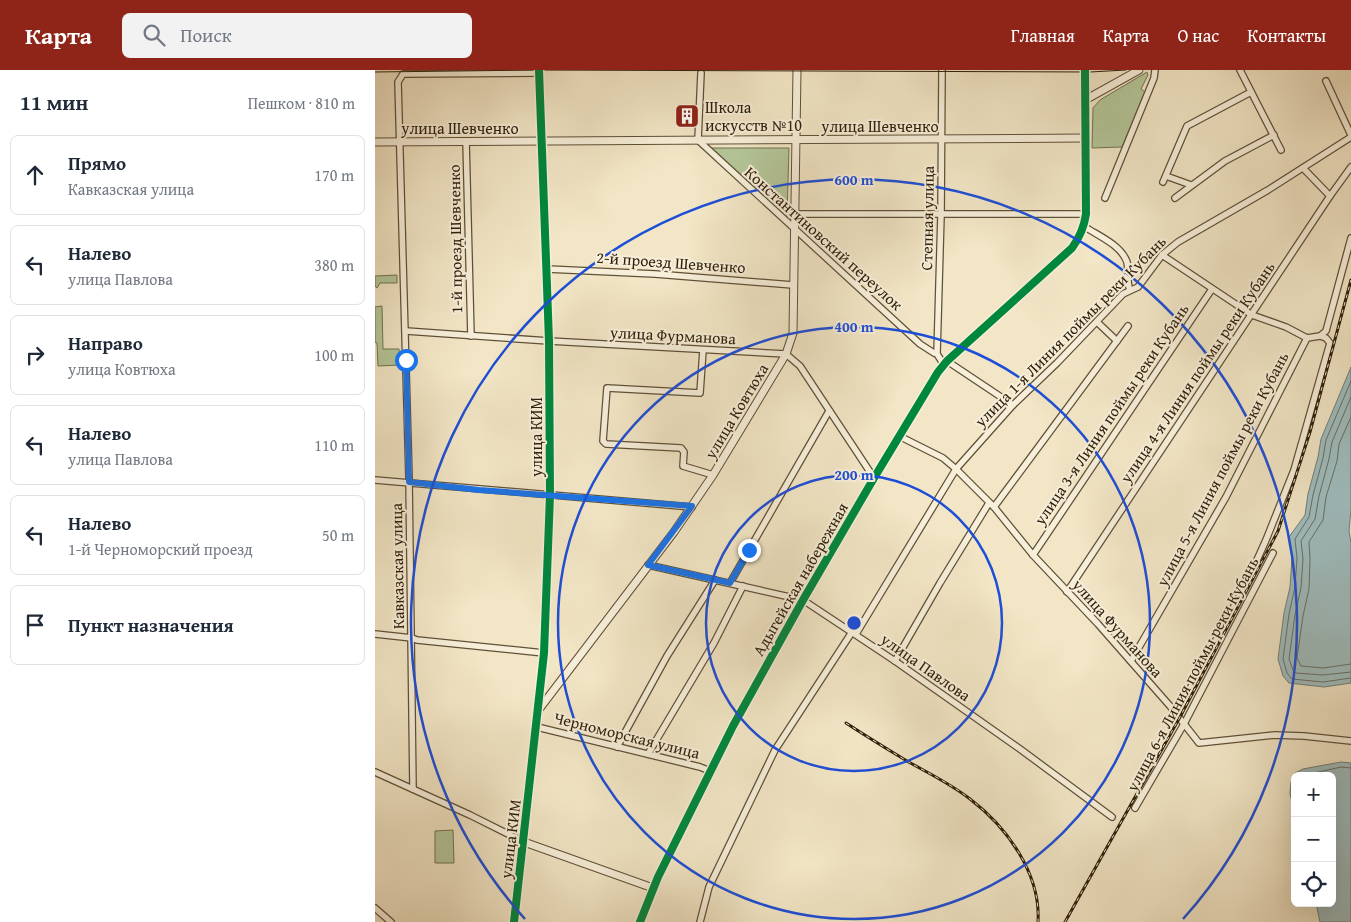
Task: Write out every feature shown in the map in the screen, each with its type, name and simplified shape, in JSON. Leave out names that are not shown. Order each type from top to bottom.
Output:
[{"type":"street","name":"улица Ковтюха","points":[[539,710],[692,506],[713,475],[786,354],[793,333],[797,70]]},
{"type":"street","name":"Степная улица","points":[[942,70],[941,215],[937,354],[945,363]]},
{"type":"street","name":"Адыгейская набережная","points":[[640,922],[653,888],[710,771],[803,600],[899,436],[945,363],[1072,248],[1081,236],[1085,227],[1086,214],[1085,70]]},
{"type":"street","points":[[1085,100],[1139,70]]},
{"type":"street","points":[[1105,198],[1154,78],[1155,70]]},
{"type":"street","points":[[1240,70],[1281,150]]},
{"type":"street","name":"Кавказская улица","points":[[413,789],[406,332],[398,82],[403,74],[539,72]]},
{"type":"street","name":"улица КИМ","points":[[514,922],[545,653],[550,495],[549,341],[539,72]]},
{"type":"street","points":[[698,140],[701,73]]},
{"type":"street","points":[[1325,81],[1351,136]]},
{"type":"street","points":[[1191,185],[1165,179],[1187,126],[1251,92]]},
{"type":"street","points":[[1175,198],[1225,161],[1274,135]]},
{"type":"street","name":"улица 1-я Линия поймы реки Кубань","points":[[700,922],[709,887],[775,750],[854,633],[957,469],[1013,405],[1123,294],[1138,287],[1163,254],[1178,242],[1303,168],[1351,136]]},
{"type":"street","name":"улица Шевченко","points":[[375,142],[1085,138]]},
{"type":"street","name":"Константиновский переулок","points":[[698,140],[920,344],[934,353]]},
{"type":"street","name":"1-й проезд Шевченко","points":[[466,141],[471,336]]},
{"type":"street","name":"улица 4-я Линия поймы реки Кубань","points":[[1067,592],[1351,167]]},
{"type":"street","points":[[1303,168],[1330,196]]},
{"type":"street","points":[[794,214],[1086,214]]},
{"type":"street","points":[[1085,227],[1117,247],[1127,262],[1127,284],[1130,290]]},
{"type":"street","points":[[1163,254],[1252,315],[1286,327],[1307,338],[1320,336],[1326,331],[1351,238]]},
{"type":"street","name":"2-й проезд Шевченко","points":[[547,269],[655,274],[793,285]]},
{"type":"street","name":"улица 3-я Линия поймы реки Кубань","points":[[1033,555],[1212,288]]},
{"type":"street","points":[[1097,322],[1117,341]]},
{"type":"street","points":[[895,661],[945,575],[992,505],[1128,326]]},
{"type":"street","name":"улица Фурманова","points":[[406,332],[786,354]]},
{"type":"street","name":"улица 6-я Линия поймы реки Кубань","points":[[1177,713],[1247,580],[1266,540],[1294,470],[1330,343],[1326,338],[1320,336]]},
{"type":"street","name":"улица 5-я Линия поймы реки Кубань","points":[[1131,661],[1226,497],[1307,338]]},
{"type":"street","points":[[703,350],[700,393],[607,388],[603,442],[606,444],[681,448],[684,452],[683,466],[713,475]]},
{"type":"street","points":[[786,354],[800,366],[874,478]]},
{"type":"street","points":[[945,363],[1013,405]]},
{"type":"street","points":[[730,583],[829,411]]},
{"type":"street","name":"улица Фурманова","points":[[899,436],[943,458],[957,469],[992,505],[1033,555],[1177,713],[1199,743],[1275,735],[1304,736],[1351,742]]},
{"type":"street","points":[[375,480],[692,506]]},
{"type":"street","name":"улица 6-я Линия поймы реки Кубань","points":[[1135,808],[1184,724],[1273,553]]},
{"type":"street","name":"улица Павлова","points":[[648,565],[803,600],[895,661],[1112,817]]},
{"type":"street","points":[[617,747],[667,656],[715,580]]},
{"type":"street","points":[[648,754],[714,643],[743,586]]},
{"type":"street","points":[[375,634],[545,653]]},
{"type":"street","name":"Черноморская улица","points":[[537,727],[710,771]]},
{"type":"street","points":[[375,772],[524,842],[653,888]]},
{"type":"street","points":[[375,908],[391,922]]},
{"type":"green space","points":[[1147,72],[1148,75],[1141,89],[1145,92],[1122,147],[1092,148],[1093,108],[1100,100]]},
{"type":"green space","points":[[711,148],[789,148],[787,218]]},
{"type":"green space","points":[[397,275],[397,283],[380,283],[377,288],[375,286],[375,276]]},
{"type":"green space","points":[[382,306],[383,349],[399,349],[400,365],[378,366],[377,343],[375,342],[375,307]]},
{"type":"green space","points":[[453,830],[454,863],[435,863],[435,831]]},
{"type":"water","points":[[1351,367],[1351,509],[1349,531],[1351,543],[1351,683],[1324,687],[1289,683],[1283,676],[1278,659],[1284,613],[1290,587],[1292,558],[1289,537],[1305,515],[1321,439]]},
{"type":"water","points":[[1341,762],[1351,763],[1351,922],[1320,922],[1317,907],[1336,907],[1336,772],[1297,772],[1303,769]]},
{"type":"tram line","points":[[375,72],[539,70],[1090,72],[1126,70]]},
{"type":"railway","points":[[1065,922],[1180,717],[1278,531],[1310,432],[1351,280]]},
{"type":"railway","points":[[846,723],[955,788],[984,810],[997,823],[1009,838],[1028,869],[1034,886],[1038,922]]},
{"type":"cycle path","points":[[514,922],[544,653],[550,495],[549,341],[539,70]]},
{"type":"cycle path","points":[[640,922],[658,877],[733,726],[803,600],[938,372],[947,361],[1072,248],[1079,236],[1086,214],[1085,70]]},
{"type":"place","name":"Школа искусств №10","points":[[687,116]]},
{"type":"route","points":[[406,360],[409,482],[479,490],[692,506],[648,565],[730,583],[749,550]]}]
